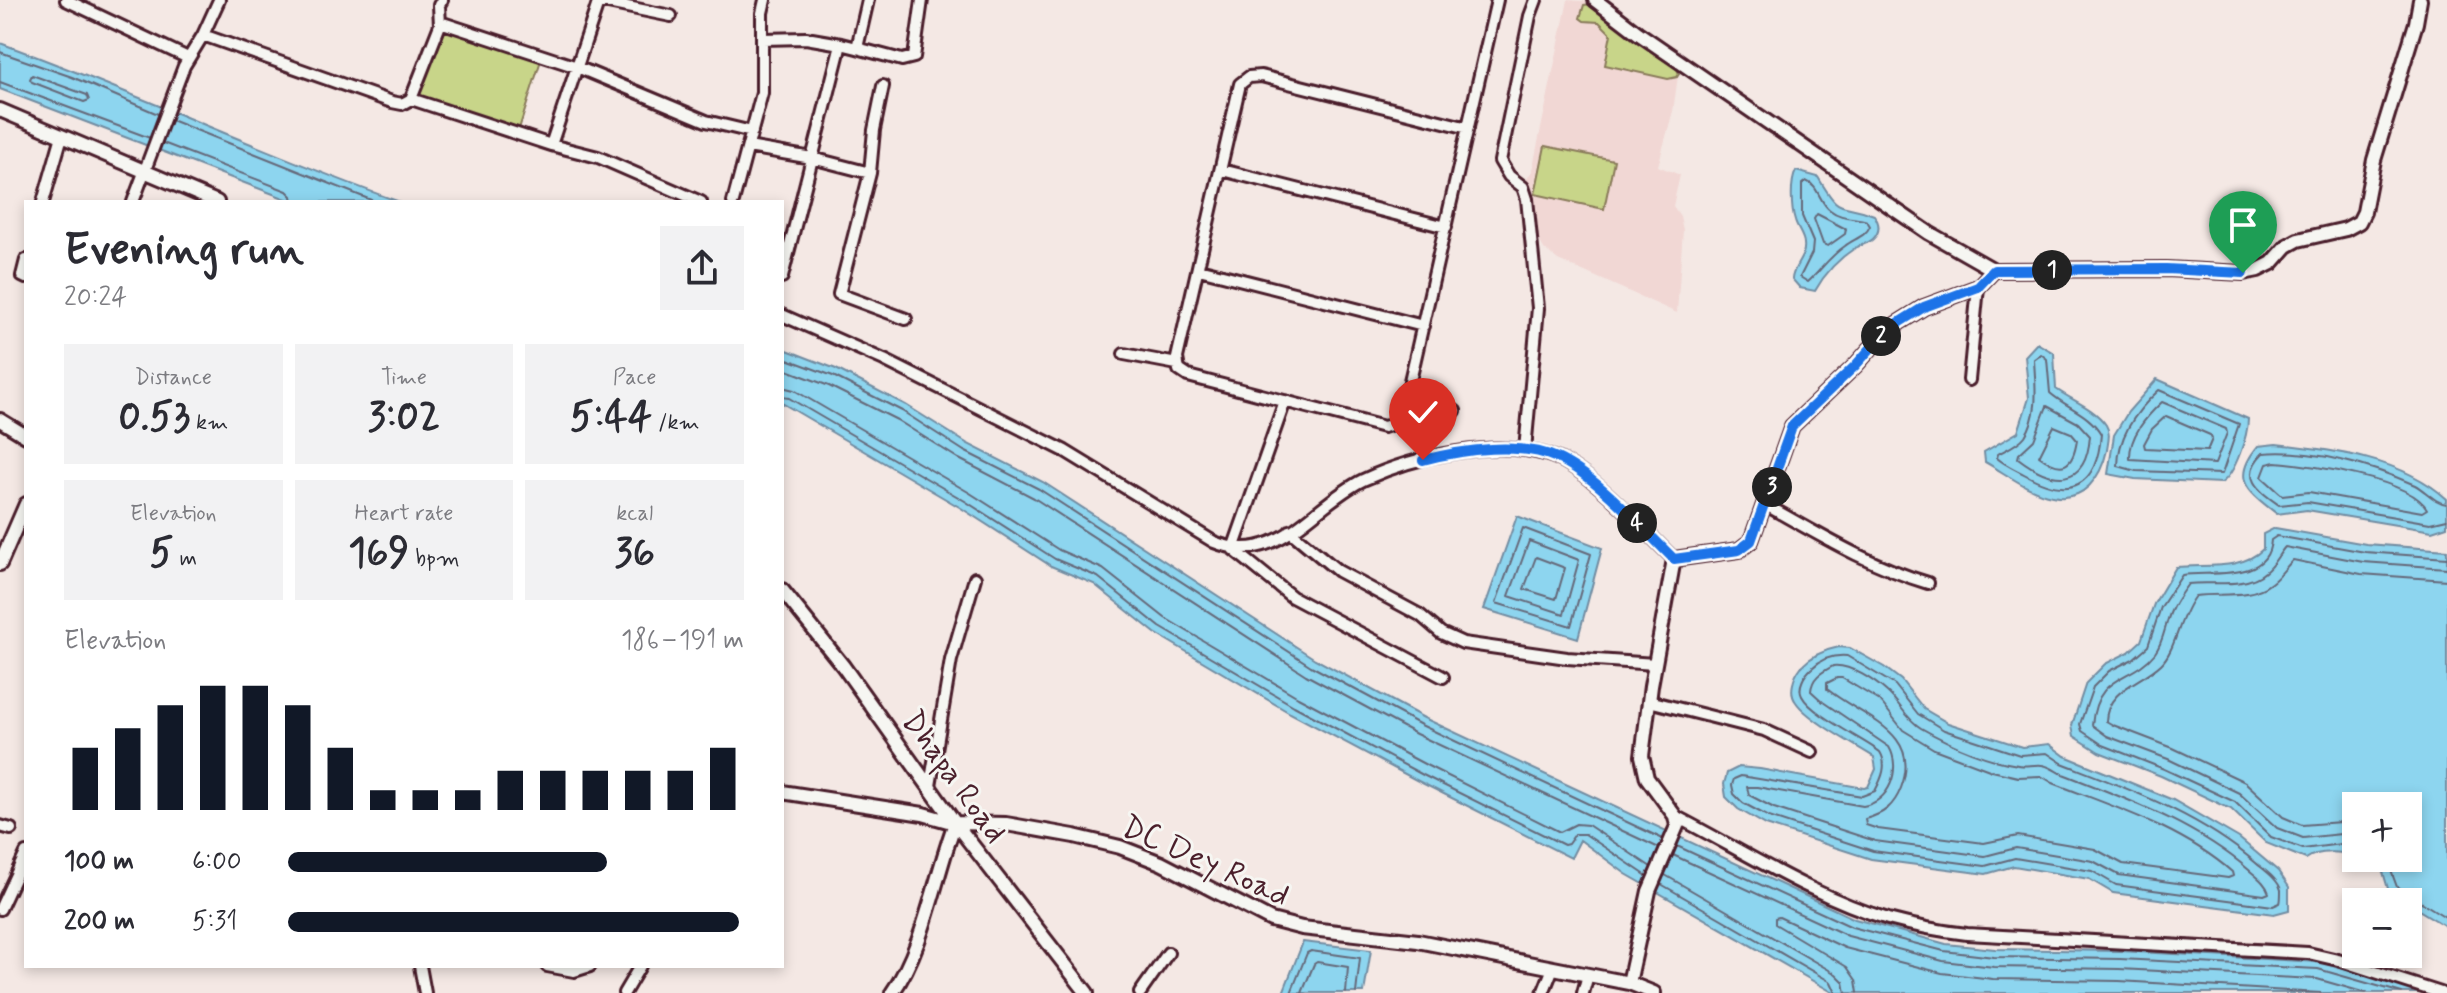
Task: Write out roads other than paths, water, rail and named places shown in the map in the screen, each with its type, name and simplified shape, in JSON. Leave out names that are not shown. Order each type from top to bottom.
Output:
[{"type":"street","points":[[66,0],[186,62]]},
{"type":"street","points":[[134,200],[186,62],[219,0]]},
{"type":"street","points":[[203,35],[402,104],[411,99],[440,22],[439,5],[442,0]]},
{"type":"street","points":[[551,145],[598,0],[671,16]]},
{"type":"street","points":[[734,200],[762,93],[765,0]]},
{"type":"street","points":[[857,48],[868,0]]},
{"type":"street","points":[[762,39],[806,38],[902,60],[914,57],[922,0]]},
{"type":"street","points":[[1468,128],[1261,76],[1249,77],[1240,84],[1177,364],[1179,370],[1188,376],[1384,427],[1396,423],[1402,416],[1446,227],[1497,0]]},
{"type":"street","points":[[1525,450],[1537,335],[1537,287],[1523,187],[1509,176],[1500,161],[1536,0]]},
{"type":"street","points":[[1595,0],[1638,33],[1929,233],[1994,270],[2166,269],[2243,273],[2272,263],[2287,246],[2298,240],[2346,229],[2359,222],[2420,0]]},
{"type":"street","points":[[440,22],[577,67],[706,121],[752,132]]},
{"type":"street","points":[[784,269],[841,44]]},
{"type":"street","points":[[883,86],[870,173],[839,294],[906,319]]},
{"type":"street","points":[[411,99],[551,145],[598,157],[696,200]]},
{"type":"street","points":[[0,110],[212,200]]},
{"type":"street","points":[[44,200],[62,136]]},
{"type":"street","points":[[748,147],[812,158],[870,173]]},
{"type":"street","points":[[1222,170],[1446,227]]},
{"type":"street","points":[[1199,269],[1423,326]]},
{"type":"street","points":[[1674,559],[1739,550],[1751,541],[1792,426],[1855,366],[1887,330],[1924,307],[1978,287],[1994,270]]},
{"type":"street","points":[[1969,380],[1978,287]]},
{"type":"street","points":[[784,316],[884,360],[1065,451],[1214,542],[1233,549],[1292,597],[1443,677]]},
{"type":"street","points":[[1124,354],[1177,364]]},
{"type":"street","points":[[1233,549],[1285,401]]},
{"type":"street","points":[[1405,401],[1455,411]]},
{"type":"street","points":[[0,420],[24,435]]},
{"type":"street","points":[[1233,549],[1253,549],[1273,543],[1361,481],[1386,471],[1458,451],[1525,450],[1555,457],[1583,473],[1674,559]]},
{"type":"street","points":[[1766,505],[1866,560],[1899,575],[1928,583]]},
{"type":"street","points":[[0,564],[24,509]]},
{"type":"street","points":[[1290,531],[1338,571],[1420,615],[1451,639],[1567,658],[1655,664]]},
{"type":"street","points":[[1674,559],[1642,756],[1647,778],[1676,821],[1826,894],[1886,918],[1924,928],[1996,936],[2308,953],[2441,993]]},
{"type":"street","points":[[930,786],[951,660],[975,578]]},
{"type":"street","name":"Dhapa Road","points":[[784,592],[843,666],[955,823],[1087,993]]},
{"type":"street","points":[[1649,701],[1764,730],[1812,752]]},
{"type":"street","name":"DC Dey Road","points":[[784,792],[923,814],[955,823],[1006,824],[1120,847],[1161,863],[1271,920],[1302,928],[1395,937],[1629,983],[1654,993]]},
{"type":"street","points":[[1629,983],[1649,891],[1676,821]]},
{"type":"street","points":[[892,993],[917,943],[941,859],[955,823]]},
{"type":"street","points":[[0,909],[24,857]]},
{"type":"street","points":[[1140,993],[1168,953]]},
{"type":"street","points":[[420,968],[425,993]]},
{"type":"street","points":[[558,968],[574,971],[584,968]]},
{"type":"street","points":[[624,993],[639,968]]},
{"type":"street","points":[[1543,993],[1553,968]]},
{"type":"street","points":[[1583,993],[1588,975]]},
{"type":"water","points":[[0,43],[395,200],[289,200],[0,89]]},
{"type":"water","points":[[1796,171],[1818,177],[1837,203],[1874,215],[1878,224],[1873,239],[1838,262],[1815,291],[1800,288],[1792,279],[1804,249],[1793,210],[1792,188]]},
{"type":"water","points":[[2037,343],[2054,353],[2056,389],[2096,414],[2108,431],[2107,450],[2100,470],[2089,486],[2073,496],[2052,496],[2035,491],[1985,462],[1984,452],[2018,432],[2029,398],[2025,356]]},
{"type":"water","points":[[784,349],[836,369],[906,405],[968,444],[1043,482],[1315,659],[1424,718],[1855,919],[1946,944],[1995,949],[2120,951],[2320,962],[2427,993],[1834,993],[1626,874],[1580,840],[1571,858],[1290,713],[1155,633],[1094,584],[1051,566],[961,508],[784,404]]},
{"type":"water","points":[[2157,379],[2248,419],[2240,454],[2221,483],[2135,479],[2108,474],[2114,435],[2128,412]]},
{"type":"water","points":[[2276,444],[2344,453],[2409,474],[2447,499],[2447,526],[2432,531],[2307,510],[2277,514],[2251,491],[2244,476],[2245,468],[2258,446]]},
{"type":"water","points":[[1517,516],[1602,548],[1578,638],[1484,609]]},
{"type":"water","points":[[2275,528],[2366,544],[2447,550],[2447,927],[2422,912],[2422,888],[2388,888],[2383,872],[2422,872],[2422,792],[2342,792],[2342,853],[2323,853],[2306,859],[2266,843],[2231,809],[2161,776],[2099,752],[2074,736],[2072,725],[2086,683],[2105,664],[2129,652],[2141,641],[2154,604],[2176,567],[2244,561],[2263,549],[2263,534]]},
{"type":"water","points":[[1839,647],[1850,648],[1884,667],[1901,680],[1924,709],[1948,723],[2022,747],[2049,744],[2065,756],[2173,800],[2239,838],[2278,871],[2289,887],[2289,910],[2274,914],[2113,893],[2089,879],[2014,866],[1986,874],[1871,859],[1766,825],[1738,809],[1726,797],[1724,784],[1727,773],[1739,767],[1868,787],[1876,769],[1874,757],[1811,716],[1792,694],[1794,679],[1805,663],[1818,654]]},
{"type":"water","points":[[1303,942],[1371,950],[1364,993],[1283,993]]}]
